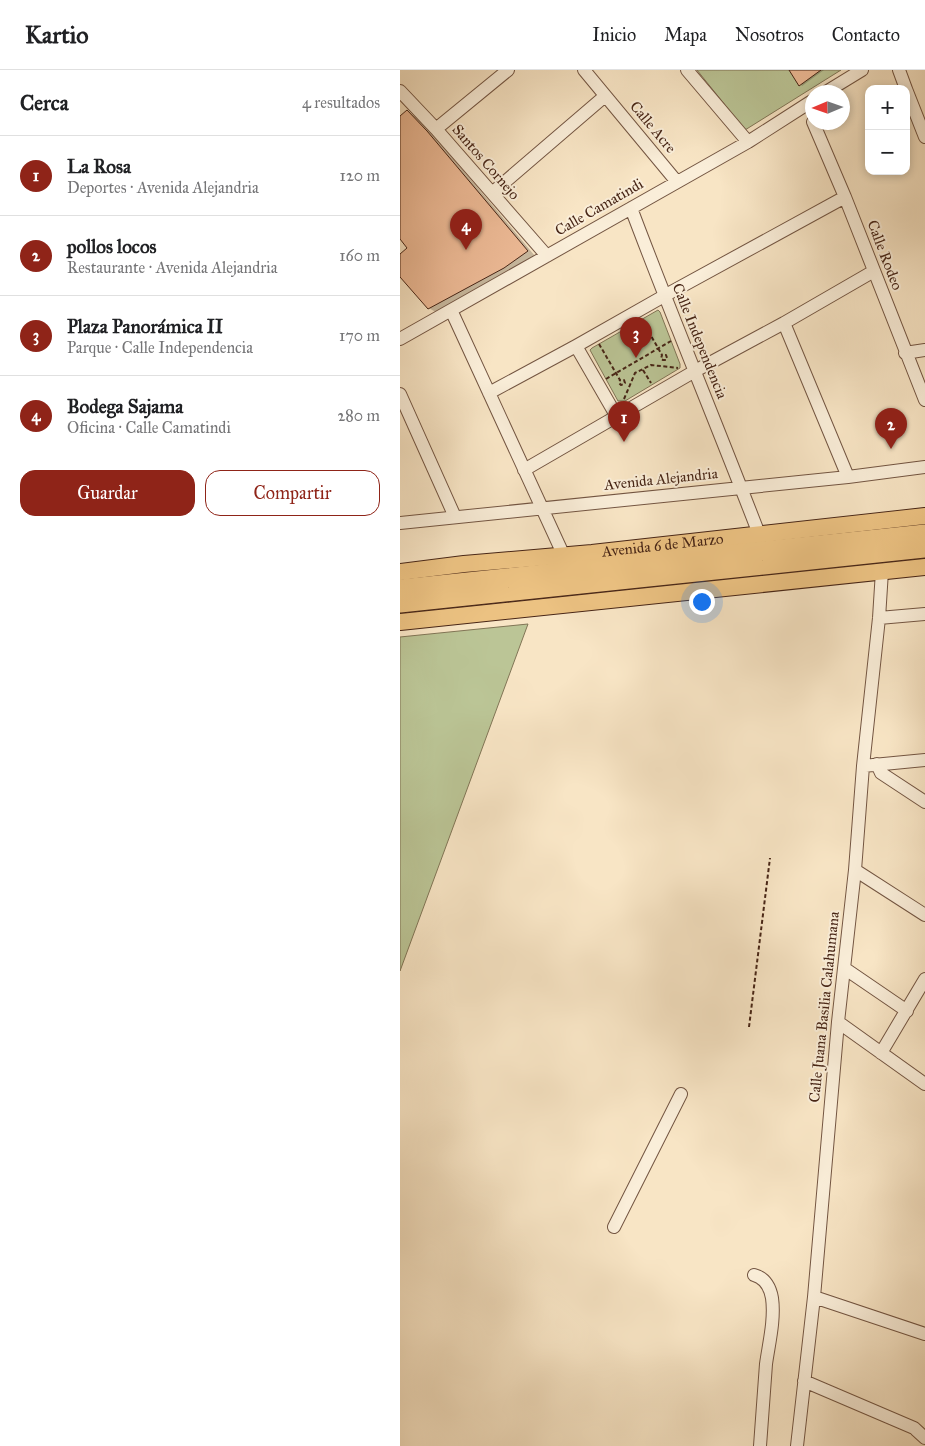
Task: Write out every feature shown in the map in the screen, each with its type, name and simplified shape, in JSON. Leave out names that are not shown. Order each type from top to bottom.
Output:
[{"type":"highway","name":"Avenida 6 de Marzo","points":[[400,589],[925,534]]},
{"type":"highway","name":"Avenida 6 de Marzo","points":[[400,603],[925,548]]},
{"type":"main road","name":"Avenida 6 de Marzo","points":[[400,572],[925,516]]},
{"type":"main road","points":[[400,622],[925,567]]},
{"type":"street","points":[[436,129],[508,70]]},
{"type":"street","name":"Calle Acre","points":[[584,70],[677,182]]},
{"type":"street","points":[[687,70],[748,142]]},
{"type":"street","points":[[837,85],[862,70]]},
{"type":"street","points":[[899,70],[905,85]]},
{"type":"street","name":"Santos Cornejo","points":[[400,91],[436,129],[547,256]]},
{"type":"street","points":[[492,193],[606,96]]},
{"type":"street","points":[[910,98],[924,129]]},
{"type":"street","name":"Calle Camatindi","points":[[400,339],[748,142],[805,106]]},
{"type":"street","name":"Calle Rodeo","points":[[817,130],[845,196],[925,400]]},
{"type":"street","points":[[488,393],[845,196]]},
{"type":"street","name":"Calle Independencia","points":[[631,208],[759,534]]},
{"type":"street","points":[[524,470],[874,271]]},
{"type":"street","points":[[450,310],[564,556]]},
{"type":"street","points":[[784,323],[848,477]]},
{"type":"street","points":[[576,346],[617,418]]},
{"type":"street","points":[[906,353],[925,350]]},
{"type":"street","points":[[400,394],[455,516]]},
{"type":"street","name":"Avenida Alejandria","points":[[400,523],[848,477],[925,467]]},
{"type":"street","name":"Calle Juana Basilia Calahumana","points":[[797,1446],[814,1297],[838,1022],[855,870],[862,766],[879,618],[882,571]]},
{"type":"street","points":[[879,618],[925,614]]},
{"type":"street","points":[[862,766],[925,760]]},
{"type":"street","points":[[877,764],[881,773],[925,802]]},
{"type":"street","points":[[855,870],[925,915]]},
{"type":"street","points":[[844,968],[906,1011]]},
{"type":"street","points":[[881,1053],[925,979]]},
{"type":"street","points":[[838,1022],[925,1084]]},
{"type":"street","points":[[614,1226],[681,1094]]},
{"type":"street","points":[[754,1275],[765,1282],[772,1298],[771,1332],[760,1446]]},
{"type":"street","points":[[814,1297],[925,1334]]},
{"type":"street","points":[[804,1382],[914,1428],[925,1438]]},
{"type":"street","points":[[923,1446],[925,1442]]},
{"type":"path","points":[[640,318],[659,348],[662,355],[661,359],[666,360],[669,367]]},
{"type":"path","points":[[604,380],[673,340]]},
{"type":"path","points":[[598,342],[620,380],[619,383],[627,391]]},
{"type":"path","points":[[621,404],[635,373],[651,365],[682,368],[680,372]]},
{"type":"path","points":[[643,369],[653,387]]},
{"type":"path","points":[[749,1027],[770,858]]},
{"type":"green space","points":[[697,70],[841,70],[817,85],[805,85],[805,92],[745,130]]},
{"type":"green space","points":[[658,310],[680,368],[625,401],[618,401],[590,350]]},
{"type":"green space","points":[[528,624],[400,971],[400,637]]},
{"type":"building","points":[[789,70],[821,70],[799,86]]},
{"type":"building","points":[[407,110],[427,131],[528,251],[504,268],[428,309],[400,277],[400,254],[407,248],[400,239],[400,116]]},
{"type":"place","name":"Bodega Sajama","points":[[466,250]]},
{"type":"place","name":"Plaza Panorámica II","points":[[636,358]]},
{"type":"place","name":"La Rosa","points":[[624,442]]},
{"type":"place","name":"pollos locos","points":[[891,449]]}]
